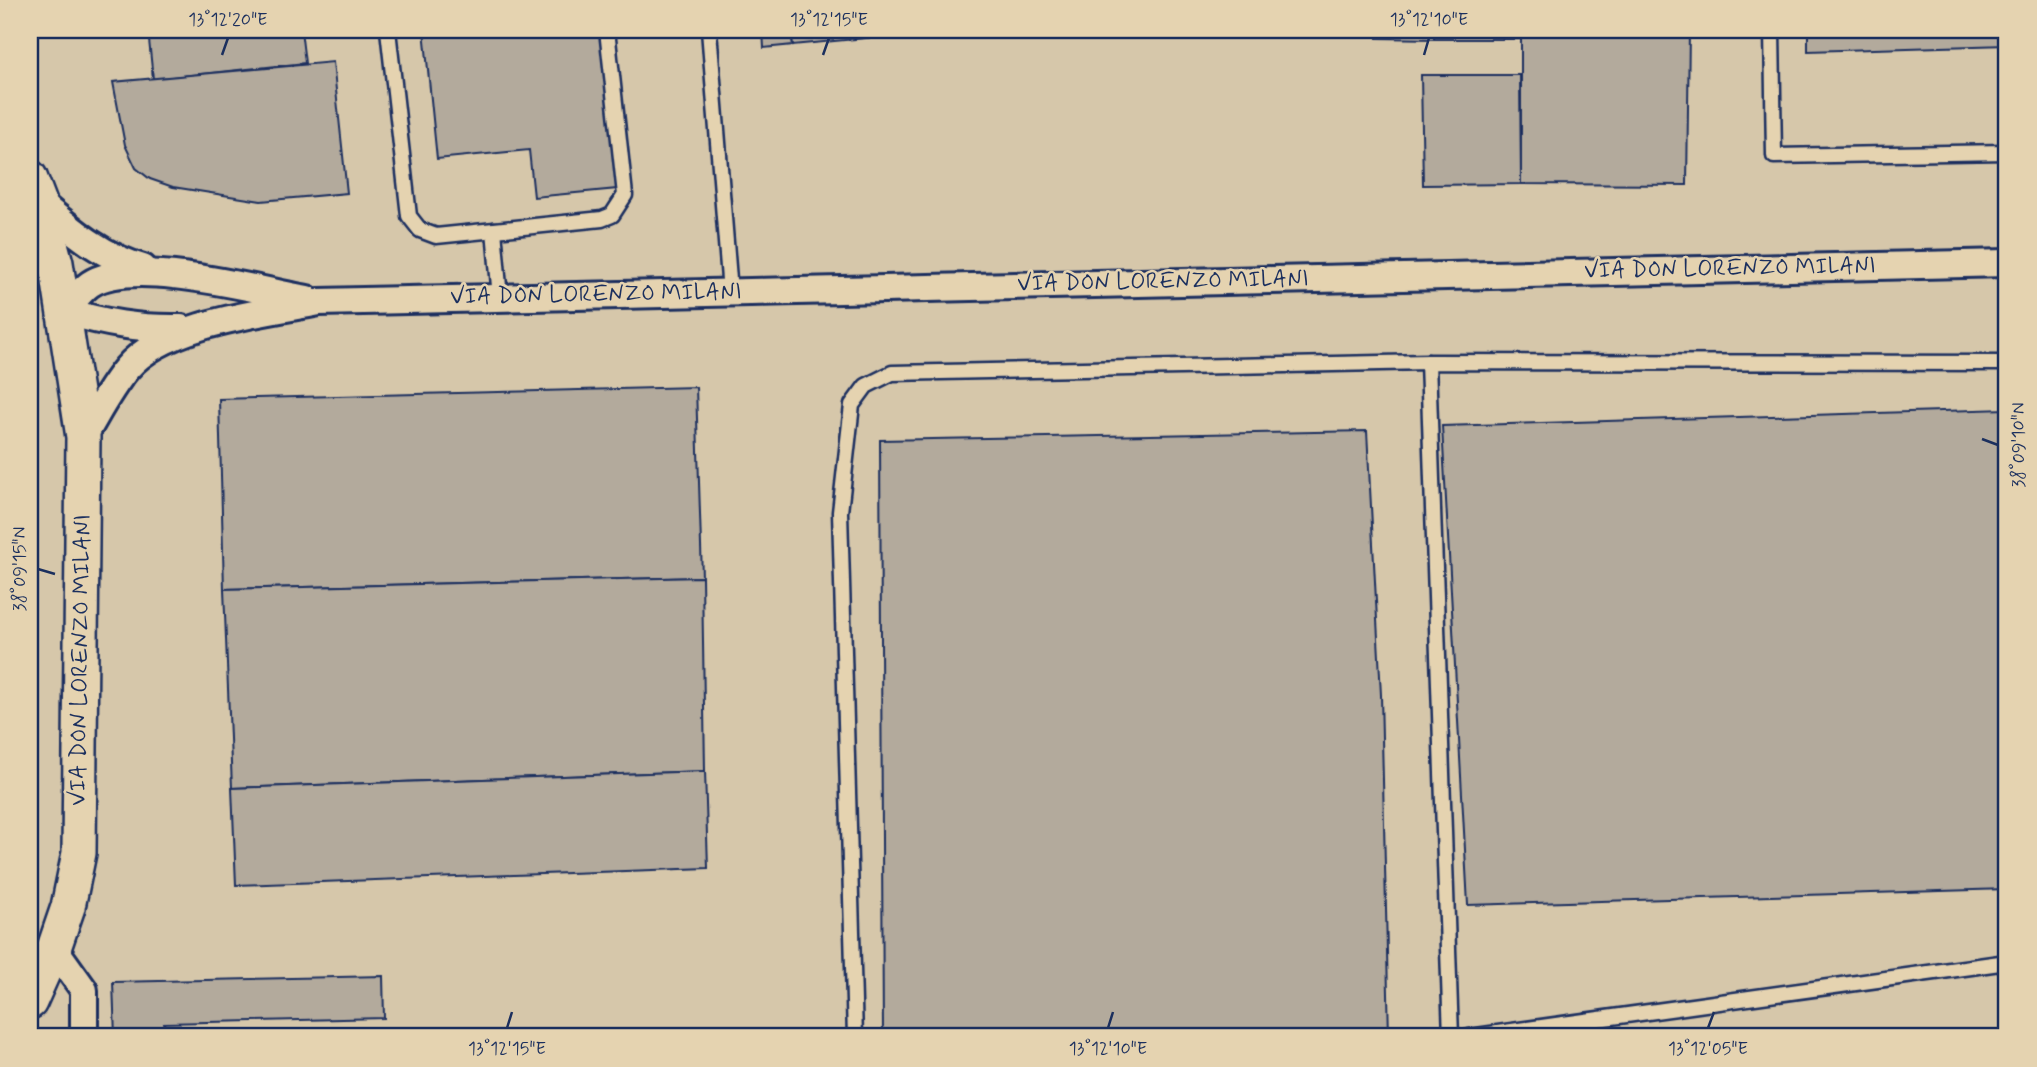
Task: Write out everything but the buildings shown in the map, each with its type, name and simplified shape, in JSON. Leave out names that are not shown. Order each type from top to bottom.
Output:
[{"type":"street","name":"VIA DON LORENZO MILANI","points":[[30,1002],[54,948],[68,906],[79,853],[83,437],[56,263],[35,190]]},
{"type":"street","points":[[35,190],[83,240],[120,262],[159,272],[319,302]]},
{"type":"street","name":"VIA DON LORENZO MILANI","points":[[319,302],[2007,263]]},
{"type":"street","points":[[159,272],[116,274],[90,284],[64,311],[106,323],[145,329],[194,328],[319,302]]},
{"type":"street","points":[[83,437],[128,366],[153,346],[194,328]]},
{"type":"street","points":[[54,948],[84,990],[84,1037]]},
{"type":"lane","points":[[388,30],[409,216],[420,230],[436,236],[602,219],[612,215],[625,195],[607,30]]},
{"type":"lane","points":[[709,30],[730,292]]},
{"type":"lane","points":[[1772,30],[1774,156],[2007,152]]},
{"type":"lane","points":[[494,230],[500,298]]},
{"type":"lane","points":[[1428,362],[1451,1037]]},
{"type":"lane","points":[[855,1037],[840,512],[852,405],[866,386],[892,373],[1428,362],[2007,363]]},
{"type":"lane","points":[[1469,1037],[2007,962]]},
{"type":"shaded area","points":[[30,30],[2007,30],[2007,1037],[30,1037]]}]
